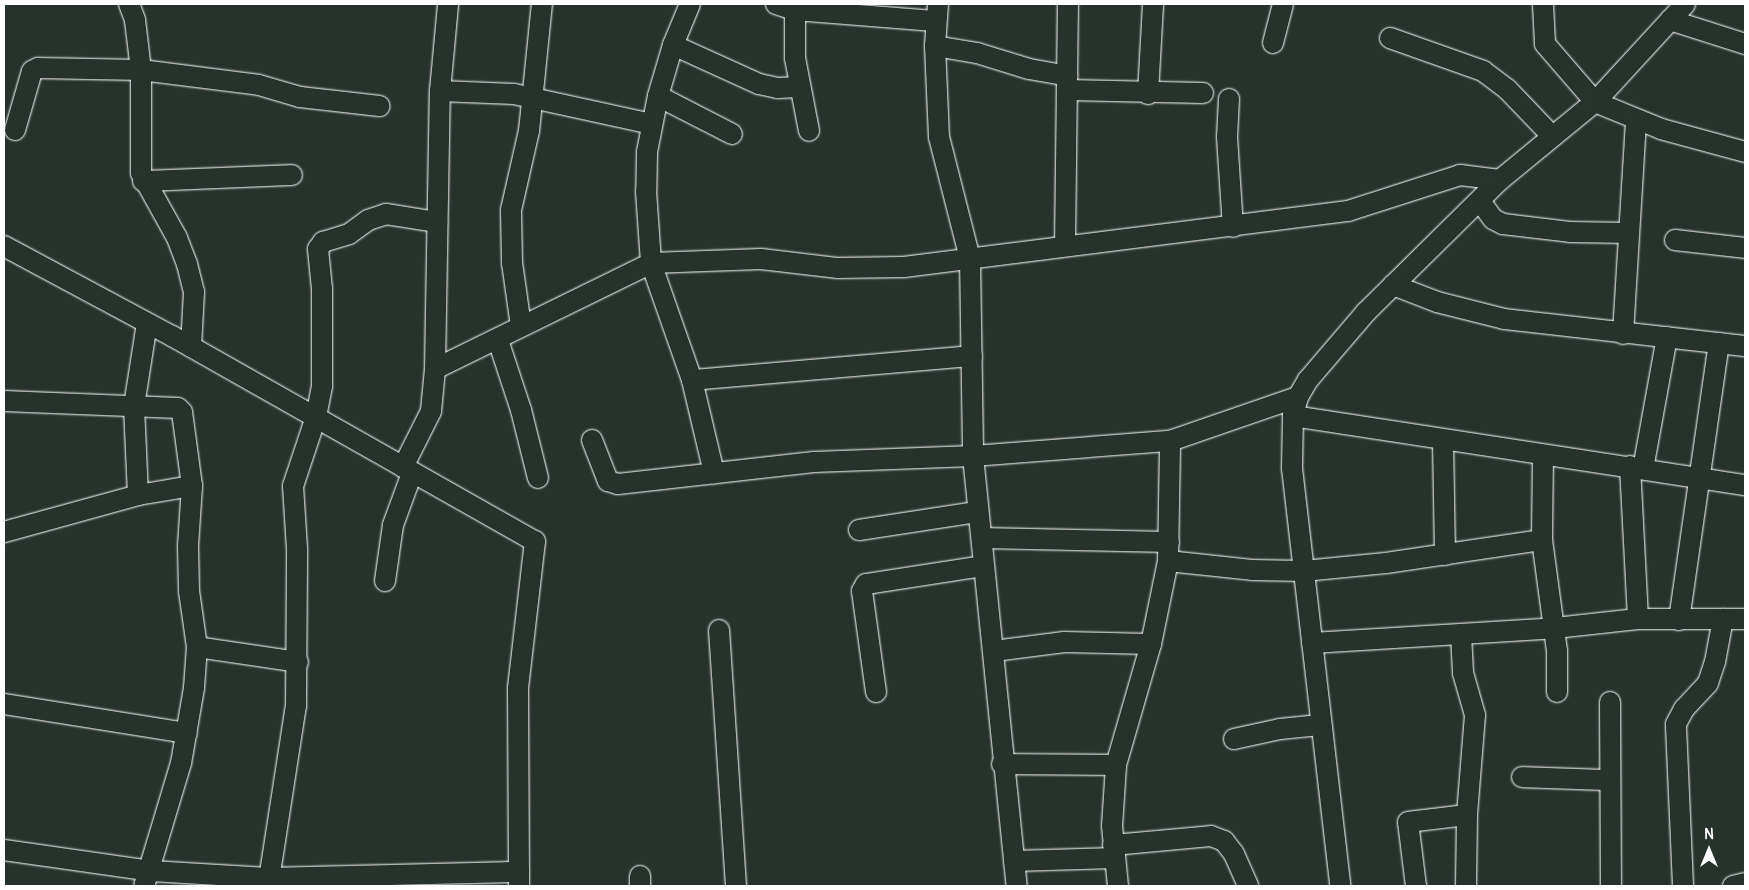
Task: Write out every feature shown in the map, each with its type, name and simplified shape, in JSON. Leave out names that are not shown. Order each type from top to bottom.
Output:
[{"type":"street","points":[[129,4],[135,20],[140,70],[143,181],[177,238],[187,264],[194,292],[190,347]]},
{"type":"street","points":[[385,581],[393,525],[407,470],[431,411],[435,369],[440,91],[448,4]]},
{"type":"street","points":[[521,326],[512,263],[511,210],[528,143],[542,4]]},
{"type":"street","points":[[690,4],[673,45],[658,96],[652,124],[646,172],[651,263],[692,380],[714,473]]},
{"type":"street","points":[[776,4],[795,10],[937,12],[935,46],[939,137],[970,259],[973,456],[977,512],[982,538],[994,651],[1002,764],[1017,886]]},
{"type":"street","points":[[1065,245],[1068,4]]},
{"type":"street","points":[[1148,94],[1153,4]]},
{"type":"street","points":[[1273,43],[1283,4]]},
{"type":"street","points":[[1543,4],[1545,44],[1595,102],[1636,120],[1745,152]]},
{"type":"street","points":[[1340,886],[1320,725],[1292,468],[1293,416],[1298,397],[1308,380],[1392,285],[1480,202],[1500,180],[1595,102],[1684,4]]},
{"type":"street","points":[[795,10],[799,87],[810,131]]},
{"type":"street","points":[[1670,20],[1745,44]]},
{"type":"street","points":[[1390,38],[1482,70],[1507,89],[1553,137]]},
{"type":"street","points":[[673,45],[759,84],[778,88],[799,87]]},
{"type":"street","points":[[935,46],[977,53],[1068,83],[1148,94],[1203,93]]},
{"type":"street","points":[[15,130],[32,70],[140,70],[259,85],[300,96],[379,106]]},
{"type":"street","points":[[440,91],[505,93],[652,124]]},
{"type":"street","points":[[658,96],[732,134]]},
{"type":"street","points":[[1229,99],[1227,137],[1233,228]]},
{"type":"street","points":[[1623,334],[1636,120]]},
{"type":"street","points":[[143,181],[292,175]]},
{"type":"street","points":[[435,369],[498,340],[521,326],[651,263],[761,259],[838,268],[904,267],[1065,245],[1233,228],[1348,210],[1460,175],[1500,180]]},
{"type":"street","points":[[1480,202],[1493,219],[1504,224],[1570,232],[1629,233]]},
{"type":"street","points":[[268,882],[291,746],[298,662],[293,486],[316,417],[322,386],[320,245],[386,214],[437,222]]},
{"type":"street","points":[[1675,240],[1745,248]]},
{"type":"street","points":[[4,246],[147,323],[535,541],[518,689],[519,879],[268,882],[148,879],[4,850]]},
{"type":"street","points":[[1392,285],[1437,302],[1504,319],[1623,334],[1745,346]]},
{"type":"street","points":[[138,496],[134,406],[147,323]]},
{"type":"street","points":[[1638,618],[1637,467],[1667,337]]},
{"type":"street","points":[[498,340],[521,410],[538,478]]},
{"type":"street","points":[[1679,620],[1719,343]]},
{"type":"street","points":[[692,380],[972,356]]},
{"type":"street","points":[[592,440],[608,481],[613,483],[814,462],[973,456],[1170,440],[1298,397]]},
{"type":"street","points":[[4,400],[178,408],[182,412],[192,486],[189,591],[197,648],[187,732],[148,879]]},
{"type":"street","points":[[1293,416],[1745,485]]},
{"type":"street","points":[[1118,886],[1114,852],[1116,765],[1151,644],[1168,552],[1170,440]]},
{"type":"street","points":[[1442,440],[1445,555]]},
{"type":"street","points":[[1543,454],[1542,540],[1555,628],[1557,692]]},
{"type":"street","points":[[4,532],[138,496],[192,486]]},
{"type":"street","points":[[859,530],[977,512]]},
{"type":"street","points":[[982,538],[1168,552],[1252,570],[1304,571],[1445,555],[1542,540]]},
{"type":"street","points":[[876,692],[862,591],[866,584],[984,566]]},
{"type":"street","points":[[1312,643],[1555,628],[1638,618],[1679,620],[1745,619]]},
{"type":"street","points":[[1683,886],[1676,724],[1684,710],[1708,683],[1715,662],[1723,618]]},
{"type":"street","points":[[719,630],[736,886]]},
{"type":"street","points":[[1461,634],[1463,674],[1475,715],[1467,815],[1466,886]]},
{"type":"street","points":[[994,651],[1064,642],[1151,644]]},
{"type":"street","points":[[197,648],[298,662]]},
{"type":"street","points":[[1610,702],[1611,886]]},
{"type":"street","points":[[4,704],[187,732]]},
{"type":"street","points":[[1234,739],[1280,729],[1320,725]]},
{"type":"street","points":[[1002,764],[1116,765]]},
{"type":"street","points":[[1522,777],[1609,780]]},
{"type":"street","points":[[1416,886],[1408,822],[1467,815]]},
{"type":"street","points":[[1014,861],[1114,852],[1211,836],[1224,841],[1234,854],[1248,886]]},
{"type":"street","points":[[1733,886],[1745,884]]}]
